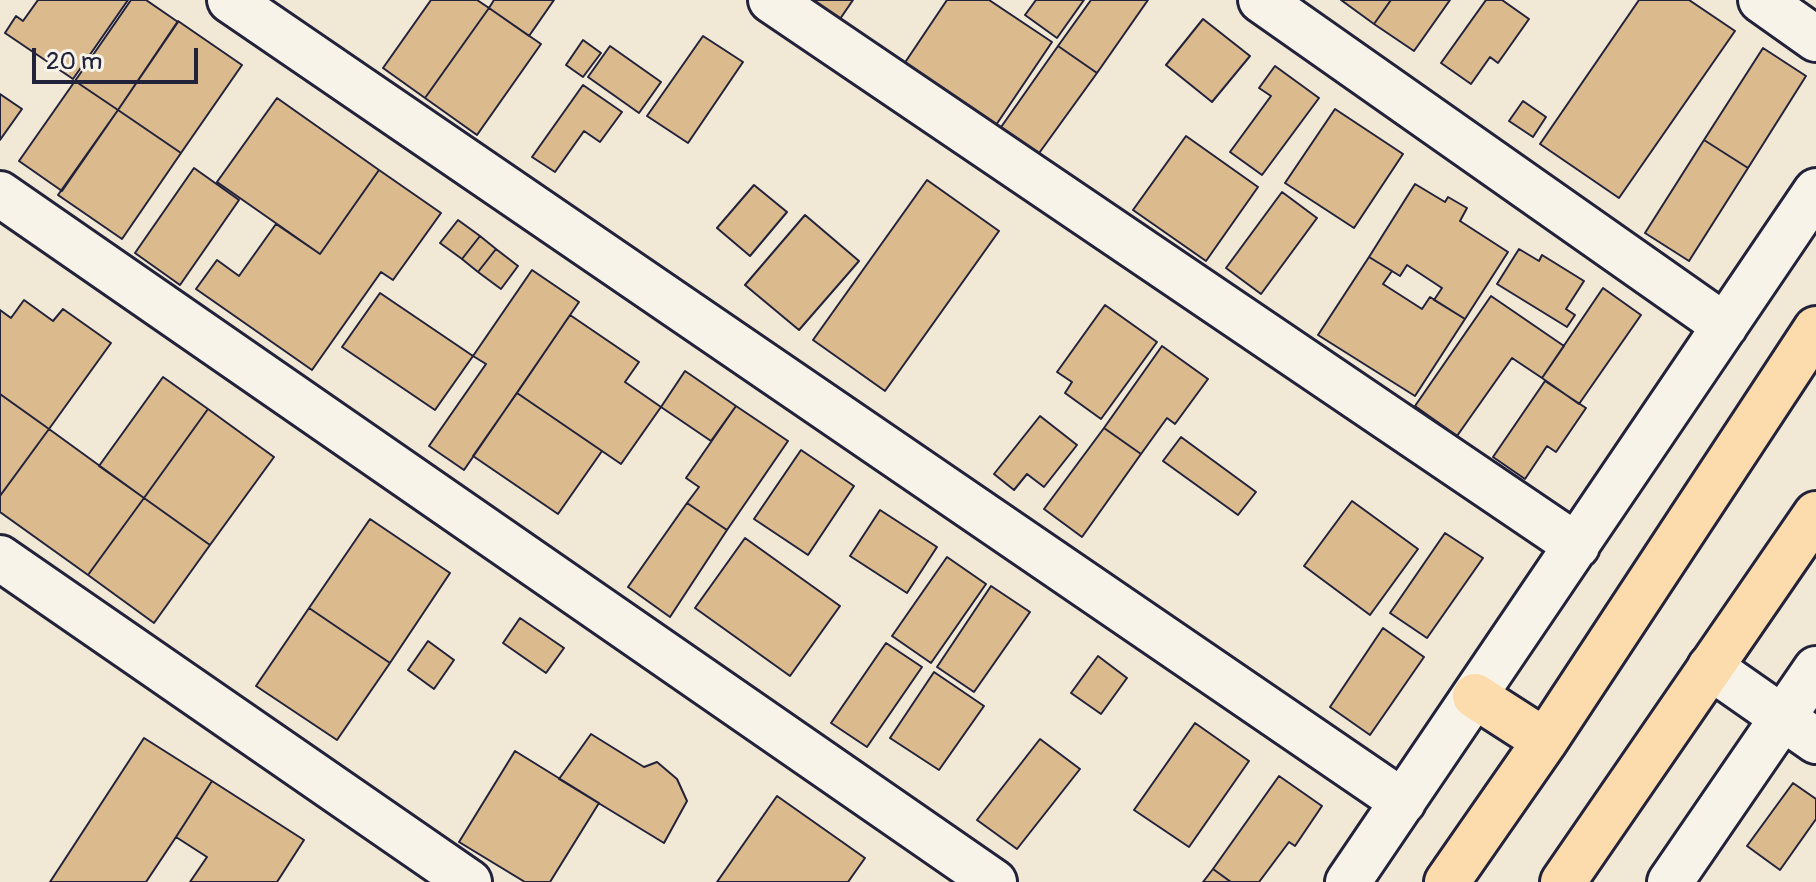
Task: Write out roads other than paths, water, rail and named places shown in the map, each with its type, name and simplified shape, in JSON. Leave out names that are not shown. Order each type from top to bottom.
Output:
[{"type":"main road","points":[[1447,882],[1545,741],[1816,329]]},
{"type":"main road","points":[[1563,882],[1816,514]]},
{"type":"main road","points":[[1475,696],[1545,741]]},
{"type":"street","points":[[230,0],[1403,802]]},
{"type":"street","points":[[771,0],[1577,546]]},
{"type":"street","points":[[1261,0],[1725,326]]},
{"type":"street","points":[[1761,0],[1816,39]]},
{"type":"street","points":[[1348,882],[1816,191]]},
{"type":"street","points":[[0,194],[994,882]]},
{"type":"street","points":[[0,558],[469,882]]},
{"type":"street","points":[[1710,667],[1799,729]]},
{"type":"street","points":[[1670,882],[1799,729],[1816,669]]}]
